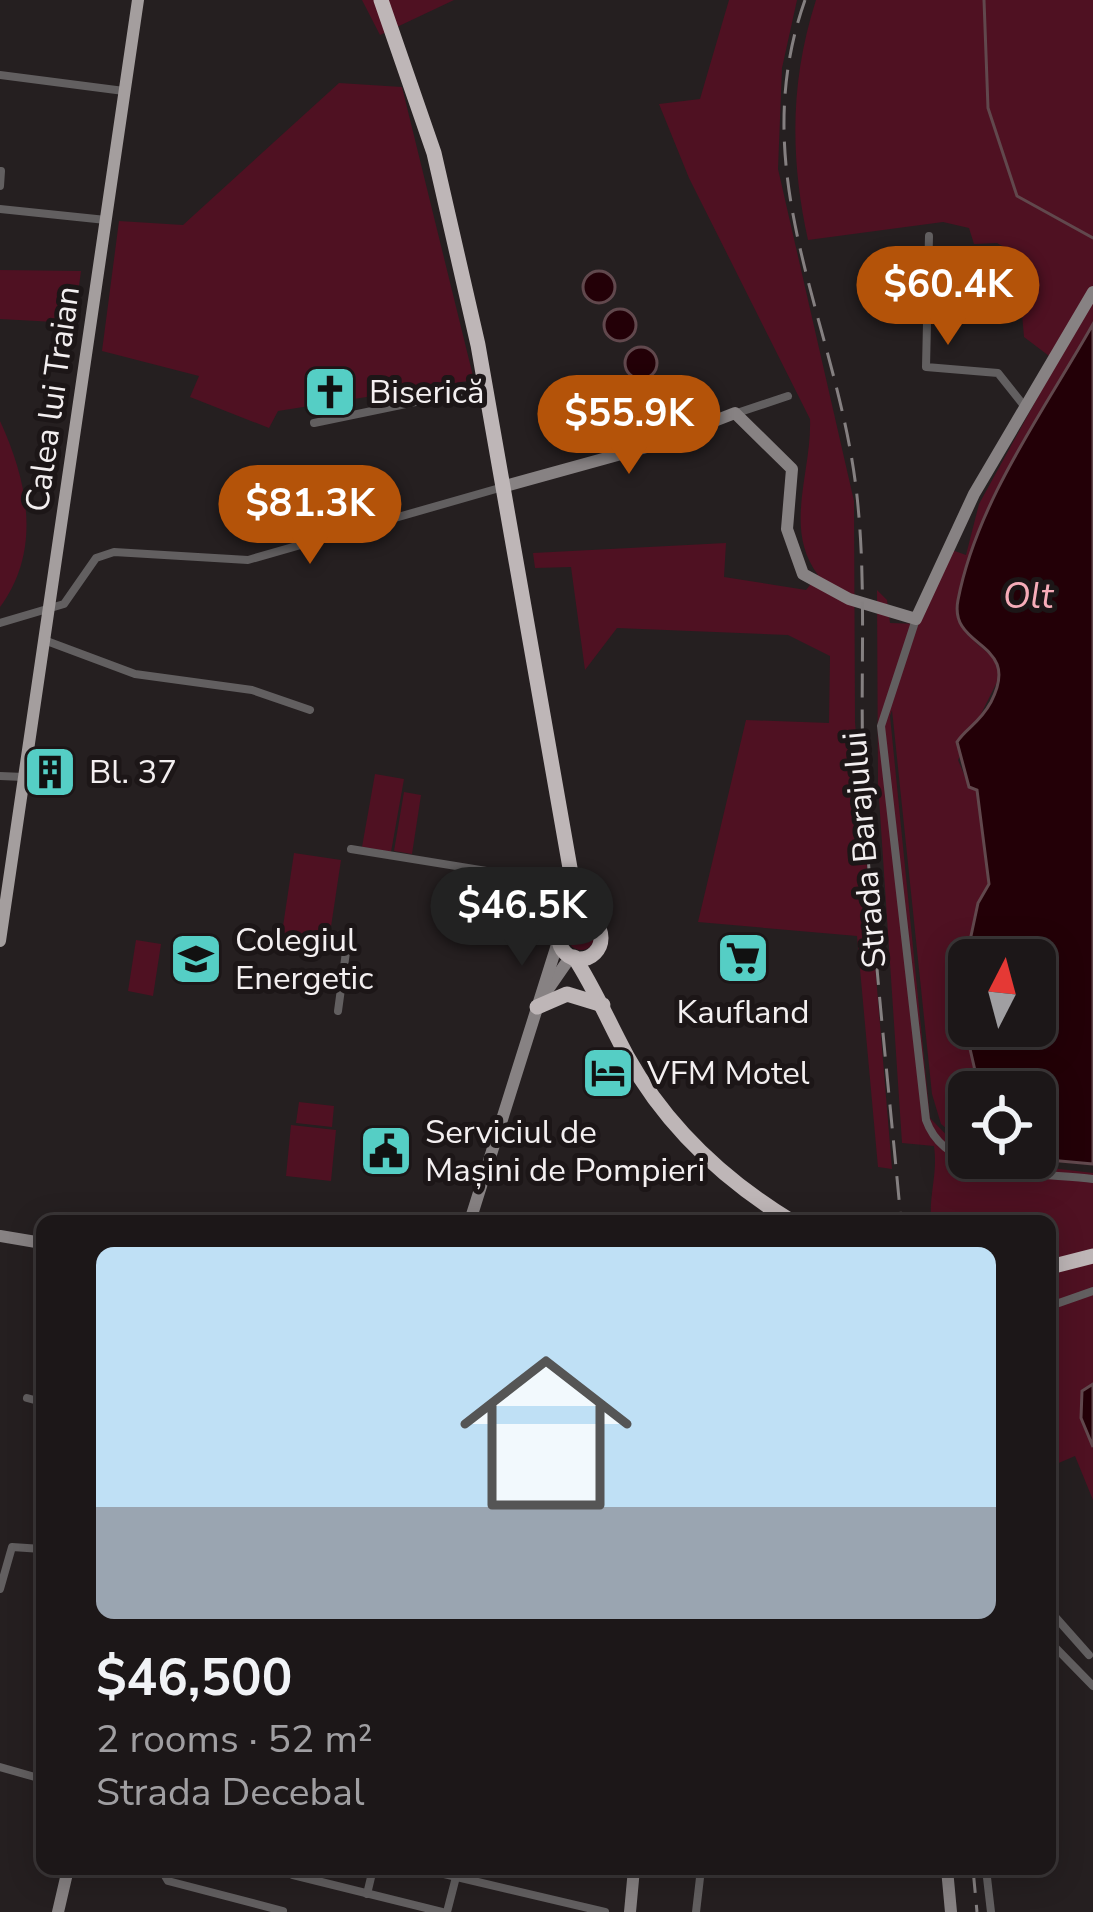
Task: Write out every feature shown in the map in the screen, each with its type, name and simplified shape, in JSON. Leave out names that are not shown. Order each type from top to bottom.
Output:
[{"type":"highway","points":[[381,0],[434,153],[486,387],[573,885],[600,932],[601,1000]]},
{"type":"highway","points":[[573,885],[561,946],[601,1000],[635,1069],[683,1134],[723,1173],[782,1215]]},
{"type":"highway","points":[[563,928],[589,919]]},
{"type":"highway","points":[[572,956],[591,956],[599,947]]},
{"type":"highway","points":[[534,1015],[567,994],[601,1000]]},
{"type":"highway","points":[[1056,1265],[1093,1256]]},
{"type":"main road","name":"Calea lui Traian","points":[[0,941],[138,0]]},
{"type":"street","points":[[0,75],[125,91]]},
{"type":"street","points":[[0,186],[2,171]]},
{"type":"street","points":[[0,209],[106,220]]},
{"type":"street","points":[[928,236],[926,367],[998,373],[1026,408]]},
{"type":"street","name":"Strada Barajului","points":[[1093,292],[952,535],[916,620],[881,726],[926,1120],[942,1147],[969,1163],[1093,1179]]},
{"type":"street","points":[[314,423],[486,387]]},
{"type":"street","points":[[0,622],[68,601],[96,558],[131,550],[248,560],[650,446],[788,397]]},
{"type":"street","points":[[735,413],[792,470],[787,529],[802,574],[849,599],[916,620]]},
{"type":"street","points":[[44,640],[135,674],[252,690],[310,710]]},
{"type":"street","points":[[0,776],[24,776]]},
{"type":"street","points":[[351,849],[573,885]]},
{"type":"street","points":[[472,1215],[563,928]]},
{"type":"street","points":[[338,1011],[348,937]]},
{"type":"street","points":[[534,1015],[572,956]]},
{"type":"street","points":[[0,1236],[36,1242]]},
{"type":"street","points":[[1056,1304],[1093,1292]]},
{"type":"street","points":[[27,1398],[36,1400]]},
{"type":"street","points":[[0,1589],[13,1547],[36,1549]]},
{"type":"street","points":[[1056,1618],[1088,1655]]},
{"type":"street","points":[[1056,1648],[1093,1686]]},
{"type":"street","points":[[0,1767],[36,1777]]},
{"type":"street","points":[[58,1912],[67,1875]]},
{"type":"street","points":[[164,1875],[168,1881],[283,1911]]},
{"type":"street","points":[[293,1875],[445,1912],[456,1877]]},
{"type":"street","points":[[368,1894],[373,1875]]},
{"type":"street","points":[[448,1875],[605,1912]]},
{"type":"street","points":[[630,1912],[633,1875]]},
{"type":"street","points":[[696,1912],[700,1875]]},
{"type":"street","points":[[948,1875],[952,1912]]},
{"type":"street","points":[[987,1875],[991,1912]]},
{"type":"shaded area","points":[[362,0],[454,0],[380,35]]},
{"type":"shaded area","points":[[729,0],[797,0],[782,68],[778,169],[854,501],[855,722],[892,1169],[878,1167],[857,936],[698,922],[746,720],[829,723],[830,656],[788,635],[617,628],[585,670],[571,567],[535,568],[533,553],[726,543],[724,577],[806,590],[818,575],[802,538],[801,519],[810,419],[689,178],[659,104],[700,99]]},
{"type":"shaded area","points":[[816,0],[1093,0],[1093,324],[985,515],[956,607],[975,642],[1000,663],[1001,674],[958,760],[969,786],[977,790],[989,884],[978,903],[970,939],[948,939],[948,1047],[970,1047],[975,1071],[948,1071],[948,1130],[941,1124],[932,1094],[892,710],[890,716],[930,1118],[948,1136],[948,1179],[1056,1179],[1056,1169],[1093,1173],[1093,1384],[1082,1391],[1093,1447],[1093,1500],[1075,1456],[1056,1464],[1056,1215],[931,1215],[934,1146],[902,1143],[878,783],[877,590],[887,600],[890,623],[919,624],[949,549],[966,555],[979,504],[1057,362],[1024,337],[1017,254],[997,243],[974,244],[969,228],[943,222],[808,240],[796,149],[801,60]]},
{"type":"shaded area","points":[[339,83],[402,87],[474,380],[278,411],[269,428],[190,397],[199,376],[102,351],[119,221],[183,225]]},
{"type":"shaded area","points":[[0,270],[81,271],[74,323],[0,319]]},
{"type":"shaded area","points":[[0,421],[18,468],[26,539],[22,562],[0,607]]},
{"type":"shaded area","points":[[375,774],[404,779],[391,852],[362,847]]},
{"type":"shaded area","points":[[404,792],[421,795],[412,854],[394,851]]},
{"type":"shaded area","points":[[294,853],[341,860],[329,940],[282,933]]},
{"type":"shaded area","points":[[581,924],[594,937],[581,950],[568,937]]},
{"type":"shaded area","points":[[136,940],[161,944],[153,996],[128,991]]},
{"type":"shaded area","points":[[299,1102],[334,1106],[332,1127],[296,1123]]},
{"type":"shaded area","points":[[291,1125],[336,1130],[331,1181],[286,1176]]},
{"type":"water","points":[[599,271],[610,276],[615,287],[610,298],[599,303],[588,298],[583,287],[588,276]]},
{"type":"water","points":[[620,309],[631,314],[636,325],[631,336],[620,341],[609,336],[604,325],[609,314]]},
{"type":"water","name":"Olt","points":[[1093,324],[1093,1164],[1056,1161],[1056,1071],[975,1071],[970,1047],[1056,1047],[1056,939],[970,939],[978,903],[989,884],[977,790],[969,787],[957,742],[991,702],[998,682],[992,656],[963,628],[958,600],[980,527]]},
{"type":"water","points":[[641,347],[652,352],[657,363],[652,374],[641,379],[630,374],[625,363],[630,352]]},
{"type":"water","points":[[660,382],[671,387],[676,398],[671,409],[660,414],[649,409],[644,398],[649,387]]},
{"type":"water","points":[[1093,1384],[1093,1447],[1081,1418],[1082,1391]]},
{"type":"waterway","points":[[984,0],[988,108],[1017,196],[1093,238]]},
{"type":"railway","points":[[805,0],[788,66],[784,131],[801,254],[849,441],[858,506],[867,841],[900,1215]]},
{"type":"railway","points":[[974,1875],[977,1912]]},
{"type":"place","name":"Biserică","points":[[330,392]]},
{"type":"place","name":"Bl. 37","points":[[50,772]]},
{"type":"place","name":"Kaufland","points":[[743,958]]},
{"type":"place","name":"Colegiul Energetic","points":[[196,959]]},
{"type":"place","name":"VFM Motel","points":[[608,1073]]},
{"type":"place","name":"Serviciul de Mașini de Pompieri","points":[[386,1151]]}]
